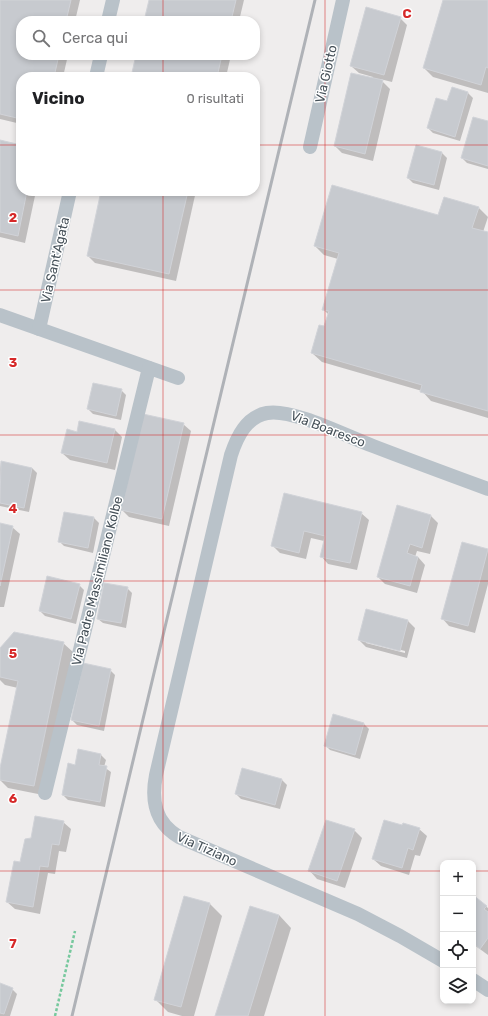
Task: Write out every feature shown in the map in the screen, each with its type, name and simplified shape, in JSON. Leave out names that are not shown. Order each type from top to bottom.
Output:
[{"type":"street","points":[[109,16],[113,0]]},
{"type":"street","name":"Via Giotto","points":[[310,147],[343,0]]},
{"type":"street","points":[[97,72],[100,60]]},
{"type":"street","name":"Via Sant'Agata","points":[[39,328],[69,196]]},
{"type":"street","points":[[0,314],[178,378]]},
{"type":"street","name":"Via Padre Massimiliano Kolbe","points":[[45,793],[149,368]]},
{"type":"street","name":"Via Boaresco","points":[[208,550],[235,444],[248,423],[257,416],[266,413],[277,412],[294,415],[488,489]]},
{"type":"street","name":"Via Tiziano","points":[[208,550],[155,781],[154,796],[156,807],[162,823],[170,832],[187,841],[358,914],[407,939],[440,959]]},
{"type":"street","points":[[476,982],[488,990]]},
{"type":"path","points":[[55,1016],[75,931]]},
{"type":"building","points":[[0,0],[71,0],[67,16],[16,16],[16,60],[58,60],[55,72],[16,72],[16,118],[0,114]]},
{"type":"building","points":[[149,0],[236,0],[232,16],[145,16]]},
{"type":"building","points":[[443,0],[488,0],[488,68],[486,67],[481,85],[423,68]]},
{"type":"building","points":[[366,7],[401,17],[384,75],[350,66]]},
{"type":"building","points":[[135,60],[221,60],[218,72],[132,72]]},
{"type":"building","points":[[351,73],[383,80],[365,154],[334,146]]},
{"type":"building","points":[[452,87],[468,92],[455,137],[427,128],[436,98],[447,101]]},
{"type":"building","points":[[473,117],[488,121],[488,166],[461,158]]},
{"type":"building","points":[[0,140],[16,144],[16,196],[26,196],[18,236],[0,232]]},
{"type":"building","points":[[416,145],[442,152],[434,185],[407,178]]},
{"type":"building","points":[[332,185],[438,215],[444,197],[479,207],[472,228],[488,232],[488,411],[420,392],[422,385],[311,353],[319,325],[324,326],[329,311],[322,310],[339,253],[314,246]]},
{"type":"building","points":[[100,196],[187,196],[169,274],[87,256]]},
{"type":"building","points":[[93,383],[122,389],[116,416],[87,409]]},
{"type":"building","points":[[143,414],[184,423],[162,519],[121,510]]},
{"type":"building","points":[[79,421],[115,429],[107,463],[61,453],[67,429],[77,432]]},
{"type":"building","points":[[1,461],[32,468],[24,508],[0,503]]},
{"type":"building","points":[[284,493],[362,512],[350,563],[320,557],[325,536],[304,531],[299,553],[271,546]]},
{"type":"building","points":[[397,505],[431,515],[422,548],[410,544],[407,553],[418,557],[410,586],[377,577]]},
{"type":"building","points":[[64,512],[94,517],[88,548],[58,542]]},
{"type":"building","points":[[0,523],[13,526],[0,586]]},
{"type":"building","points":[[462,542],[488,549],[468,626],[441,619]]},
{"type":"building","points":[[47,576],[80,584],[71,619],[39,611]]},
{"type":"building","points":[[104,583],[128,587],[121,623],[97,619]]},
{"type":"building","points":[[366,609],[408,620],[400,651],[358,640]]},
{"type":"building","points":[[14,632],[64,642],[34,786],[0,780],[0,768],[18,681],[0,677],[0,648]]},
{"type":"building","points":[[83,663],[111,669],[99,726],[71,720]]},
{"type":"building","points":[[333,714],[364,723],[355,755],[324,746]]},
{"type":"building","points":[[78,749],[101,754],[99,765],[107,766],[100,802],[62,795],[68,763],[75,765]]},
{"type":"building","points":[[242,768],[282,779],[275,805],[235,794]]},
{"type":"building","points":[[35,816],[64,821],[59,845],[52,844],[48,867],[40,866],[33,907],[6,902],[14,861],[20,862],[25,839],[31,838]]},
{"type":"building","points":[[326,820],[355,829],[337,881],[308,871]]},
{"type":"building","points":[[384,820],[420,828],[413,850],[408,848],[402,868],[372,859]]},
{"type":"building","points":[[184,896],[210,903],[181,1007],[154,1000]]},
{"type":"building","points":[[476,897],[487,906],[484,909],[488,912],[488,938],[480,949],[476,946]]},
{"type":"building","points":[[250,906],[279,915],[248,1016],[215,1016]]},
{"type":"building","points":[[0,983],[13,988],[4,1014],[0,1013]]},
{"type":"railway","points":[[72,1016],[315,0]]}]
